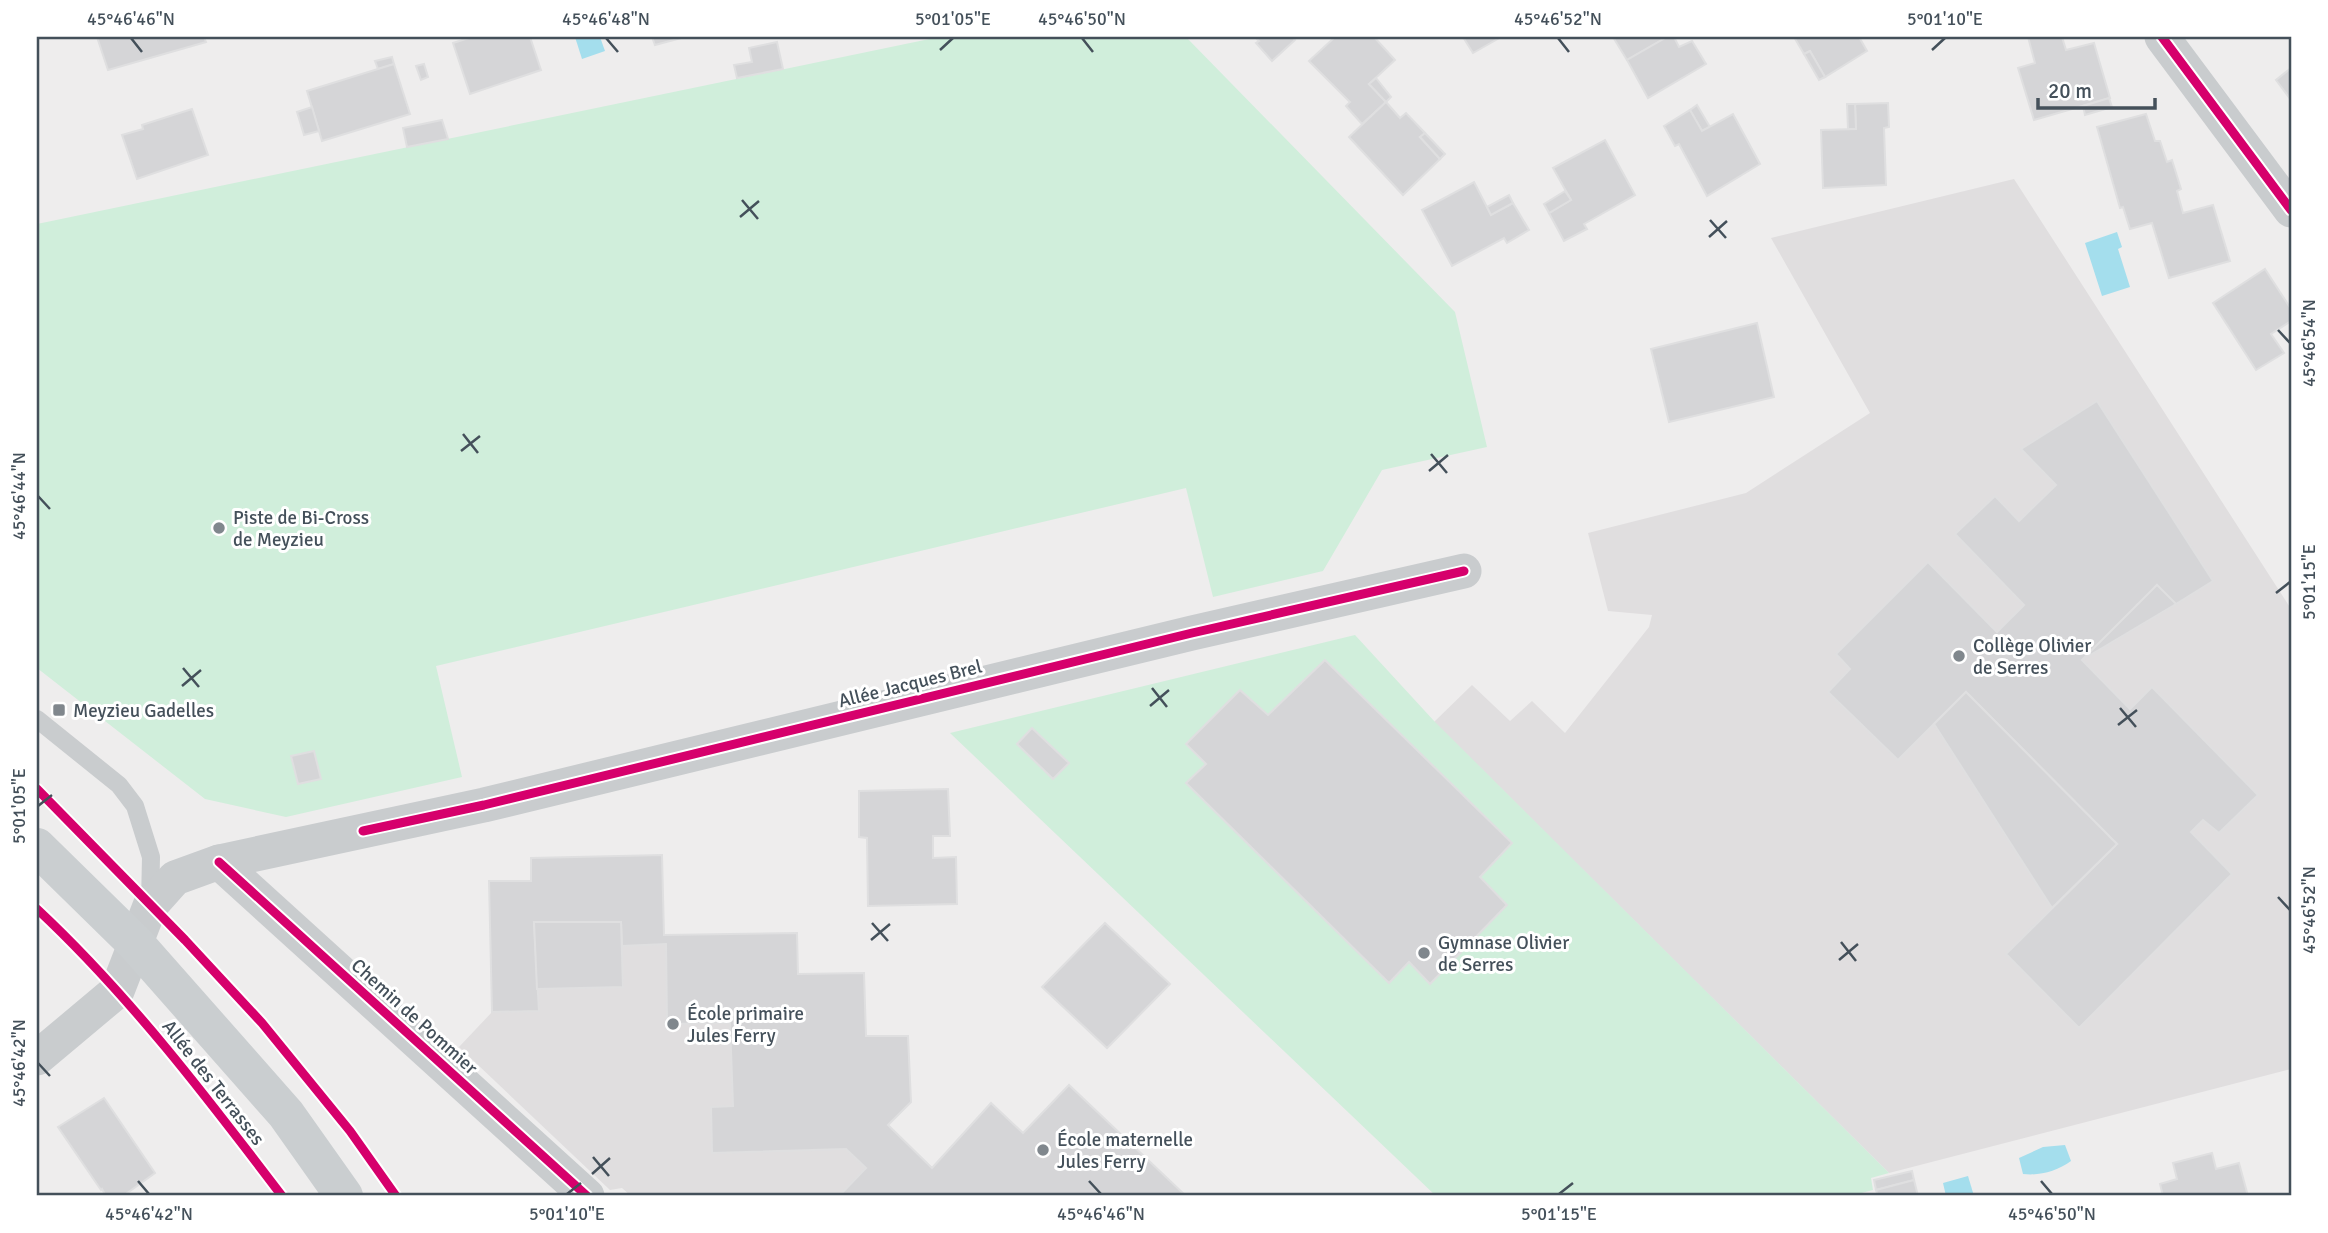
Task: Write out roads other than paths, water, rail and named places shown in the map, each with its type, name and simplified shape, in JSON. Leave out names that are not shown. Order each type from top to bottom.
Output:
[{"type":"street","points":[[2162,37],[2291,210]]},
{"type":"street","name":"Allée Jacques Brel","points":[[37,1058],[117,991],[150,906],[175,878],[219,862],[484,805],[1192,633],[1464,571]]},
{"type":"street","points":[[37,847],[136,944]]},
{"type":"street","name":"Chemin de Pommier","points":[[219,862],[587,1196]]},
{"type":"street","name":"Allée des Terrasses","points":[[136,944],[286,1114],[344,1196]]},
{"type":"lane","points":[[37,719],[119,786],[135,806],[151,858],[150,906]]},
{"type":"water","points":[[575,37],[600,37],[605,51],[582,59]]},
{"type":"water","points":[[2117,232],[2122,247],[2118,249],[2130,287],[2102,296],[2085,243]]},
{"type":"water","points":[[2065,1145],[2071,1161],[2048,1172],[2023,1174],[2019,1158],[2043,1147]]},
{"type":"water","points":[[1968,1176],[1974,1196],[1946,1196],[1943,1183]]},
{"type":"place","name":"Piste de Bi-Cross de Meyzieu","points":[[219,528]]},
{"type":"place","name":"Collège Olivier de Serres","points":[[1959,656]]},
{"type":"place","name":"Meyzieu Gadelles","points":[[59,710]]},
{"type":"place","name":"Gymnase Olivier de Serres","points":[[1424,953]]},
{"type":"place","name":"École primaire Jules Ferry","points":[[673,1024]]},
{"type":"place","name":"École maternelle Jules Ferry","points":[[1043,1150]]}]
